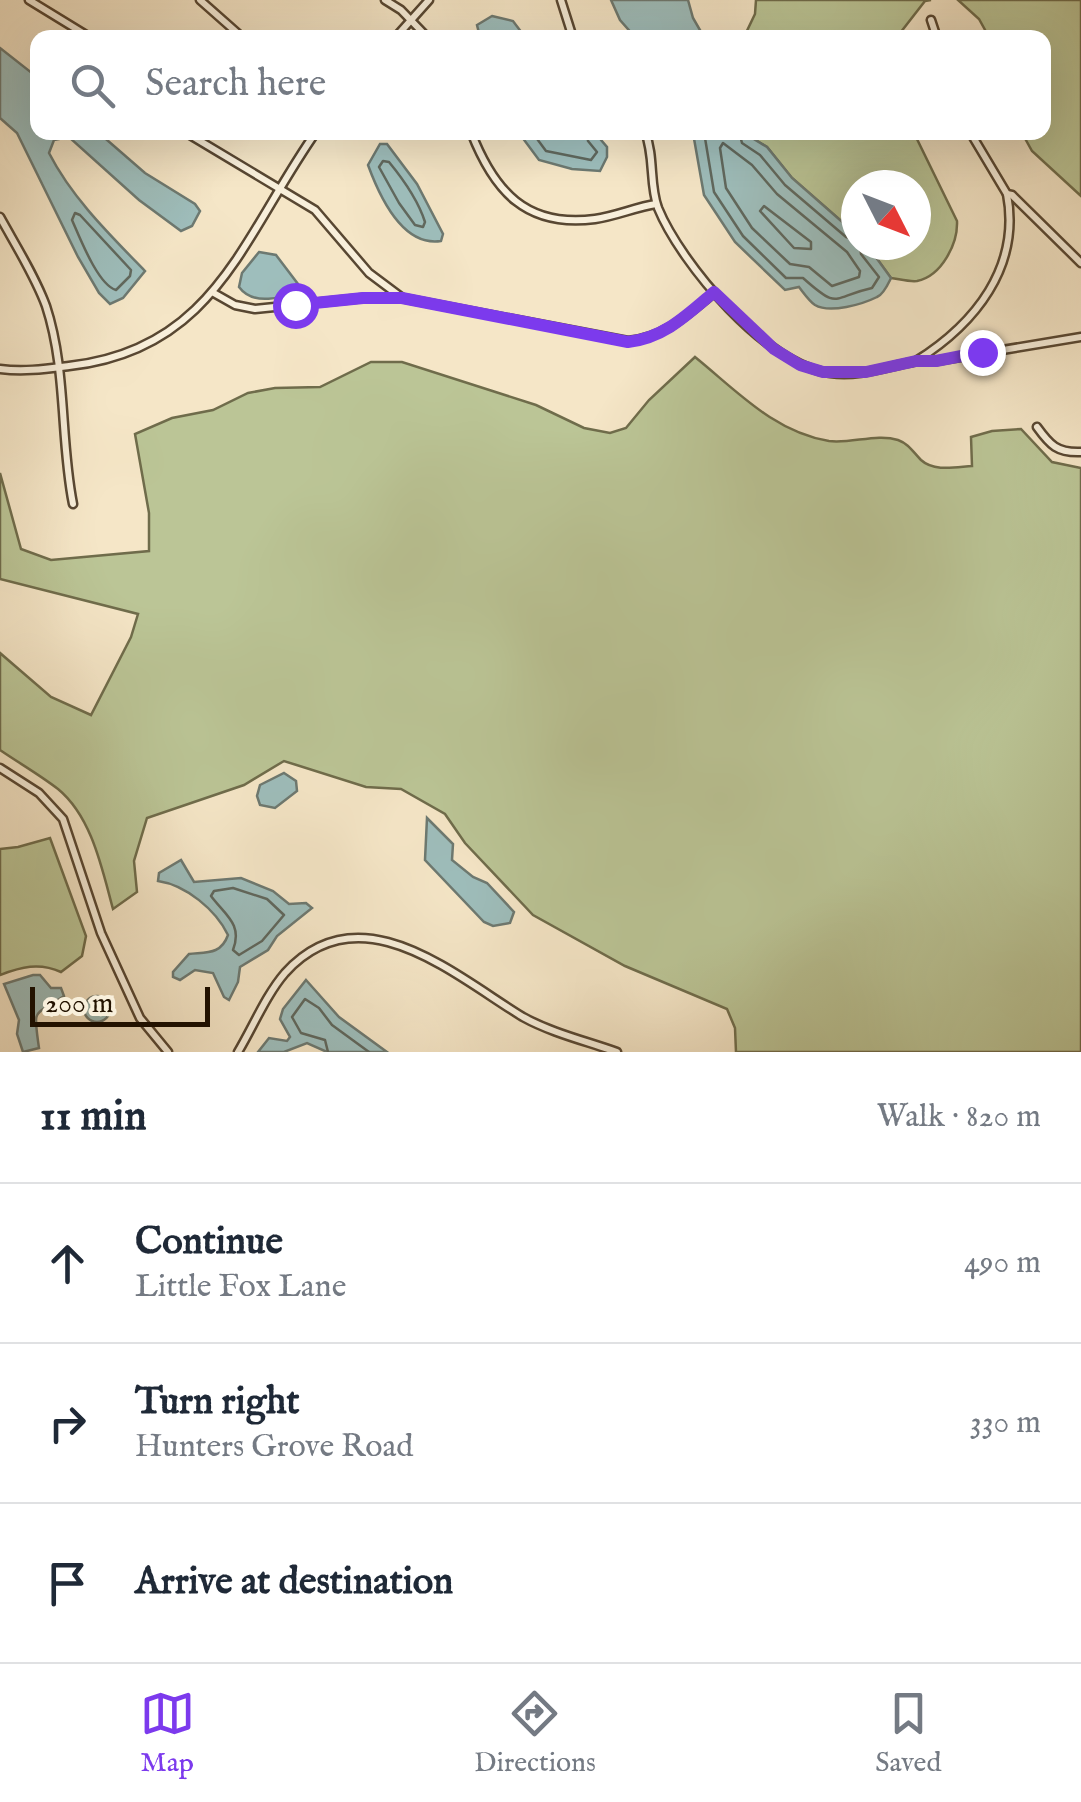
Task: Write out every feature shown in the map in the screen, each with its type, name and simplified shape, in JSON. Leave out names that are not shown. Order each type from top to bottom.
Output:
[{"type":"street","points":[[29,0],[78,30]]},
{"type":"street","points":[[200,0],[234,30]]},
{"type":"street","points":[[385,0],[420,30]]},
{"type":"street","points":[[403,30],[429,0]]},
{"type":"street","points":[[561,0],[570,30]]},
{"type":"street","points":[[931,20],[934,30]]},
{"type":"street","points":[[199,140],[315,210],[369,274],[402,298]]},
{"type":"street","points":[[0,369],[28,372],[87,364],[134,352],[174,329],[212,292],[311,140]]},
{"type":"street","points":[[475,140],[496,183],[522,206],[545,216],[598,219],[656,204]]},
{"type":"street","points":[[647,140],[656,204],[679,243],[714,292],[774,349],[800,365],[850,374],[1081,336]]},
{"type":"street","points":[[916,361],[958,333],[986,297],[1010,234],[1007,194],[975,140]]},
{"type":"street","points":[[1007,194],[1081,263]]},
{"type":"street","points":[[0,218],[45,305],[59,367],[65,464],[73,504]]},
{"type":"street","points":[[212,292],[249,309],[402,298],[628,342],[668,329],[714,292]]},
{"type":"street","points":[[1037,427],[1052,448],[1066,453],[1081,452]]},
{"type":"street","points":[[0,768],[39,794],[70,830],[92,913],[140,1018],[168,1052]]},
{"type":"street","points":[[238,1052],[279,981],[299,960],[350,938],[409,947],[526,1018],[616,1052]]},
{"type":"green space","points":[[756,0],[931,0],[925,1],[902,30],[747,30]]},
{"type":"green space","points":[[958,0],[1081,0],[1081,196],[1032,151],[1026,140],[1051,140],[1051,30],[985,30]]},
{"type":"green space","points":[[756,140],[917,140],[957,221],[955,239],[941,266],[926,278],[891,278],[878,260],[931,260],[931,170],[841,170],[841,221],[792,178],[767,147]]},
{"type":"green space","points":[[695,357],[757,408],[809,436],[837,442],[890,438],[905,444],[926,464],[952,468],[972,466],[971,437],[1021,429],[1052,462],[1081,468],[1081,1052],[736,1052],[735,1028],[727,1009],[625,966],[533,915],[465,843],[445,814],[401,789],[366,787],[284,761],[244,785],[147,818],[134,861],[137,892],[113,909],[94,844],[70,801],[0,750],[0,653],[51,697],[91,715],[131,637],[138,614],[0,579],[0,473],[21,549],[51,560],[149,551],[149,513],[135,434],[172,418],[213,410],[248,393],[320,387],[371,362],[402,362],[536,405],[584,428],[610,433],[626,428],[649,400]]},
{"type":"green space","points":[[50,838],[86,936],[82,956],[61,972],[30,967],[0,975],[0,849]]},
{"type":"water","points":[[611,0],[688,0],[700,30],[629,30]]},
{"type":"water","points":[[492,16],[513,21],[520,30],[478,30],[477,25]]},
{"type":"water","points":[[0,48],[30,72],[30,140],[54,140],[49,153],[69,185],[145,271],[123,298],[110,304],[99,293],[17,133],[0,118]]},
{"type":"water","points":[[72,140],[107,140],[145,173],[200,211],[192,226],[181,231],[139,200]]},
{"type":"water","points":[[524,140],[601,140],[607,147],[600,171],[572,169],[539,160]]},
{"type":"water","points":[[694,140],[756,140],[767,147],[792,178],[841,221],[841,260],[878,260],[891,278],[877,297],[846,307],[821,308],[799,287],[785,290],[735,242],[704,195]]},
{"type":"water","points":[[380,144],[387,144],[417,184],[443,234],[441,241],[415,236],[386,204],[368,165]]},
{"type":"water","points":[[259,252],[276,255],[301,288],[268,299],[245,293],[239,287],[242,273]]},
{"type":"water","points":[[284,773],[296,781],[297,791],[275,808],[260,805],[260,785]]},
{"type":"water","points":[[427,818],[453,844],[452,860],[487,883],[514,912],[510,923],[493,926],[484,922],[425,860]]},
{"type":"water","points":[[181,860],[194,882],[241,878],[273,891],[289,904],[306,903],[312,908],[277,936],[268,950],[240,967],[229,1000],[213,973],[195,970],[180,980],[173,977],[189,954],[217,949],[228,935],[199,900],[158,881],[159,873]]},
{"type":"water","points":[[40,975],[51,988],[61,988],[64,996],[36,1018],[39,1048],[23,1052],[17,1034],[19,1020],[4,984]]},
{"type":"water","points":[[306,980],[339,1017],[387,1052],[327,1052],[307,1043],[284,1052],[258,1052],[269,1038],[287,1041],[290,1037],[280,1019],[283,1009]]},
{"type":"water","points":[[97,996],[106,1000],[110,1009],[106,1018],[97,1022],[88,1018],[84,1009],[88,1000]]},
{"type":"route","points":[[295,305],[402,298],[628,342],[668,329],[714,292],[774,349],[800,365],[823,372],[866,372],[982,352]]}]
